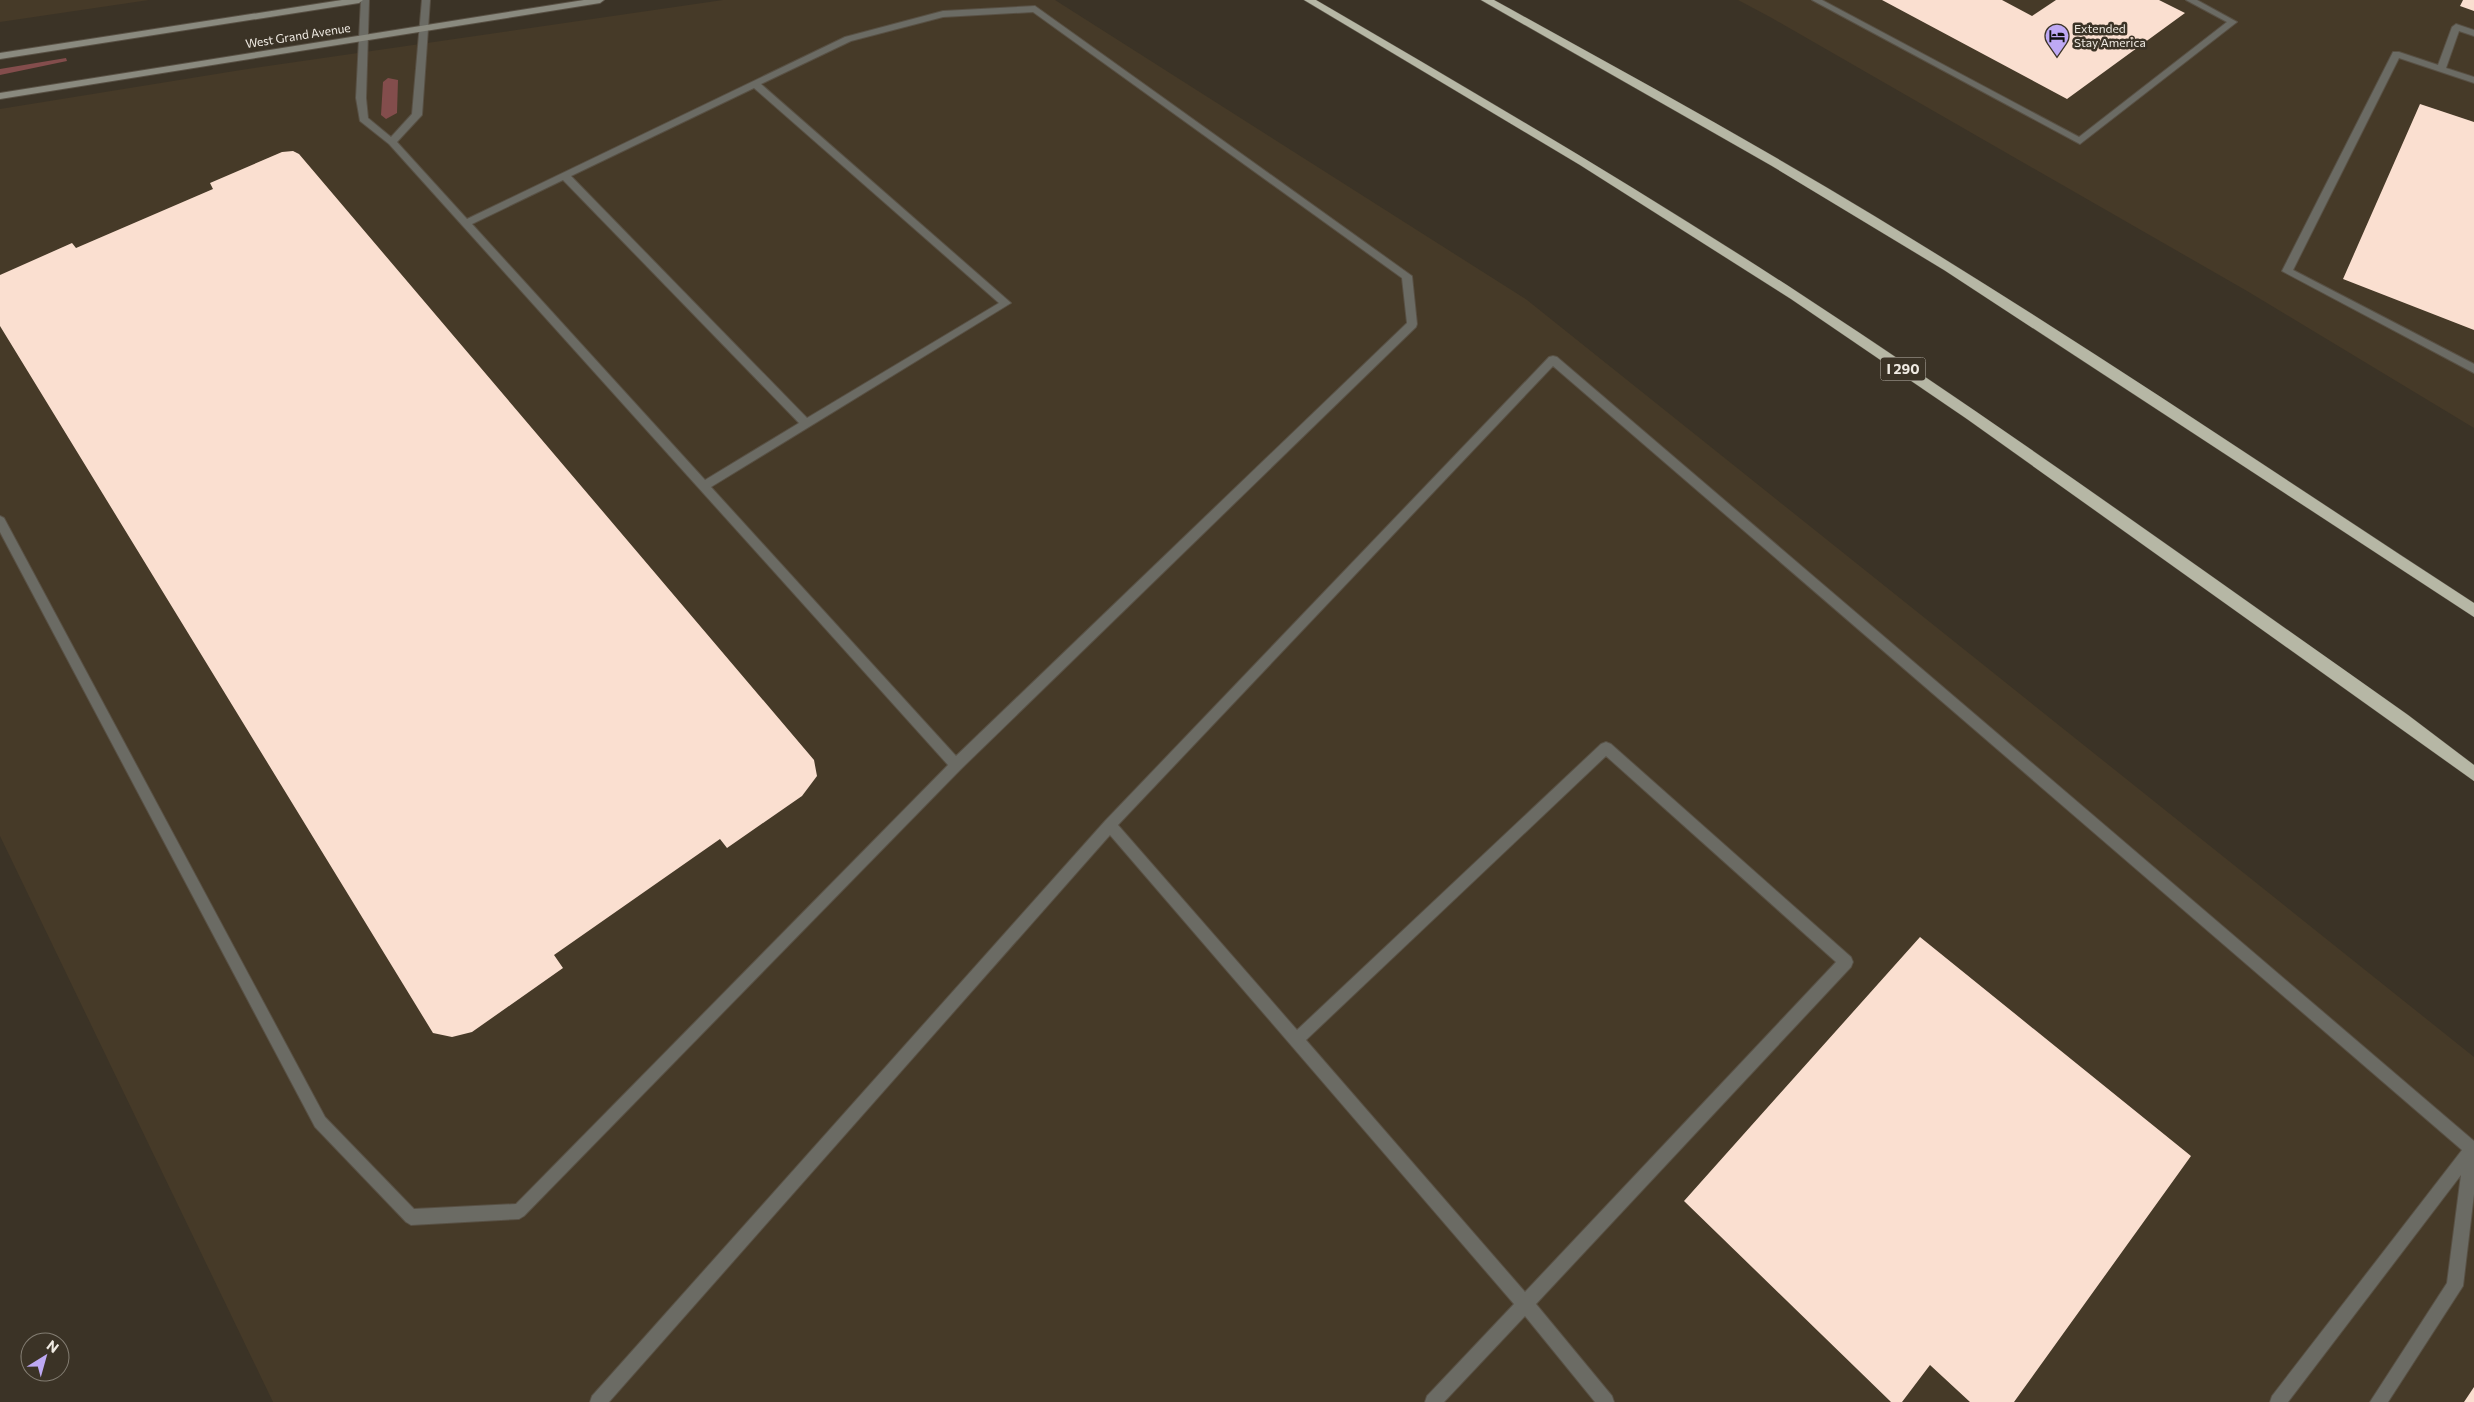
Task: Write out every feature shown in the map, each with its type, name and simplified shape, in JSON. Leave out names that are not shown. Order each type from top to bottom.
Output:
[{"type":"highway","name":"I 290","points":[[1309,0],[1584,162],[1795,296],[1980,421],[2403,720],[2474,774]]},
{"type":"highway","points":[[1486,0],[1672,103],[1872,220],[2097,362],[2474,612]]},
{"type":"main road","name":"West Grand Avenue","points":[[0,56],[359,0]]},
{"type":"main road","name":"West Grand Avenue","points":[[0,96],[600,0]]},
{"type":"lane","points":[[365,0],[361,98],[363,119],[392,142],[956,765]]},
{"type":"lane","points":[[392,142],[417,115],[426,28],[426,0]]},
{"type":"lane","points":[[1816,0],[2080,141],[2233,22],[2190,0]]},
{"type":"lane","points":[[0,521],[320,1122],[411,1217],[518,1211],[956,765],[1412,324],[1407,276],[1035,9],[944,14],[848,39],[466,223]]},
{"type":"lane","points":[[2441,69],[2456,27],[2474,33]]},
{"type":"lane","points":[[2474,80],[2396,54],[2288,270],[2474,369]]},
{"type":"lane","points":[[704,486],[1006,302],[756,84]]},
{"type":"lane","points":[[565,176],[806,424]]},
{"type":"lane","points":[[598,1402],[1110,825],[1553,360],[2473,1150]]},
{"type":"lane","points":[[1296,1039],[1606,748],[1846,962],[1433,1402]]},
{"type":"lane","points":[[1110,825],[1524,1304],[1606,1402]]},
{"type":"lane","points":[[2278,1402],[2473,1150]]},
{"type":"lane","points":[[2378,1402],[2456,1286],[2473,1150]]},
{"type":"shaded area","points":[[0,0],[149,0],[0,22]]},
{"type":"shaded area","points":[[723,0],[1055,0],[1527,300],[2474,1057],[2474,1402],[273,1402],[0,836],[0,109],[241,70]]},
{"type":"shaded area","points":[[1738,0],[2474,0],[2474,428],[2247,291]]},
{"type":"shaded area","points":[[66,58],[67,61],[0,75],[0,69]]},
{"type":"shaded area","points":[[388,78],[398,80],[397,113],[386,119],[381,115],[383,82]]},
{"type":"building","name":"Extended Stay America","points":[[1882,0],[2002,0],[2032,16],[2056,0],[2159,0],[2185,13],[2067,99]]},
{"type":"building","points":[[2463,0],[2474,0],[2474,11],[2460,6]]},
{"type":"building","points":[[2420,104],[2474,122],[2474,330],[2343,279]]},
{"type":"building","points":[[293,151],[299,154],[814,760],[817,776],[802,796],[727,848],[720,839],[554,955],[563,968],[472,1032],[452,1037],[433,1033],[0,326],[0,275],[72,243],[76,248],[213,189],[210,183],[282,152]]},
{"type":"building","points":[[1920,937],[2191,1156],[2014,1402],[1970,1402],[1930,1365],[1902,1402],[1891,1402],[1684,1201]]},
{"type":"building","points":[[2474,1387],[2474,1402],[2464,1402]]},
{"type":"place","name":"Extended Stay America","points":[[2057,57]]}]
